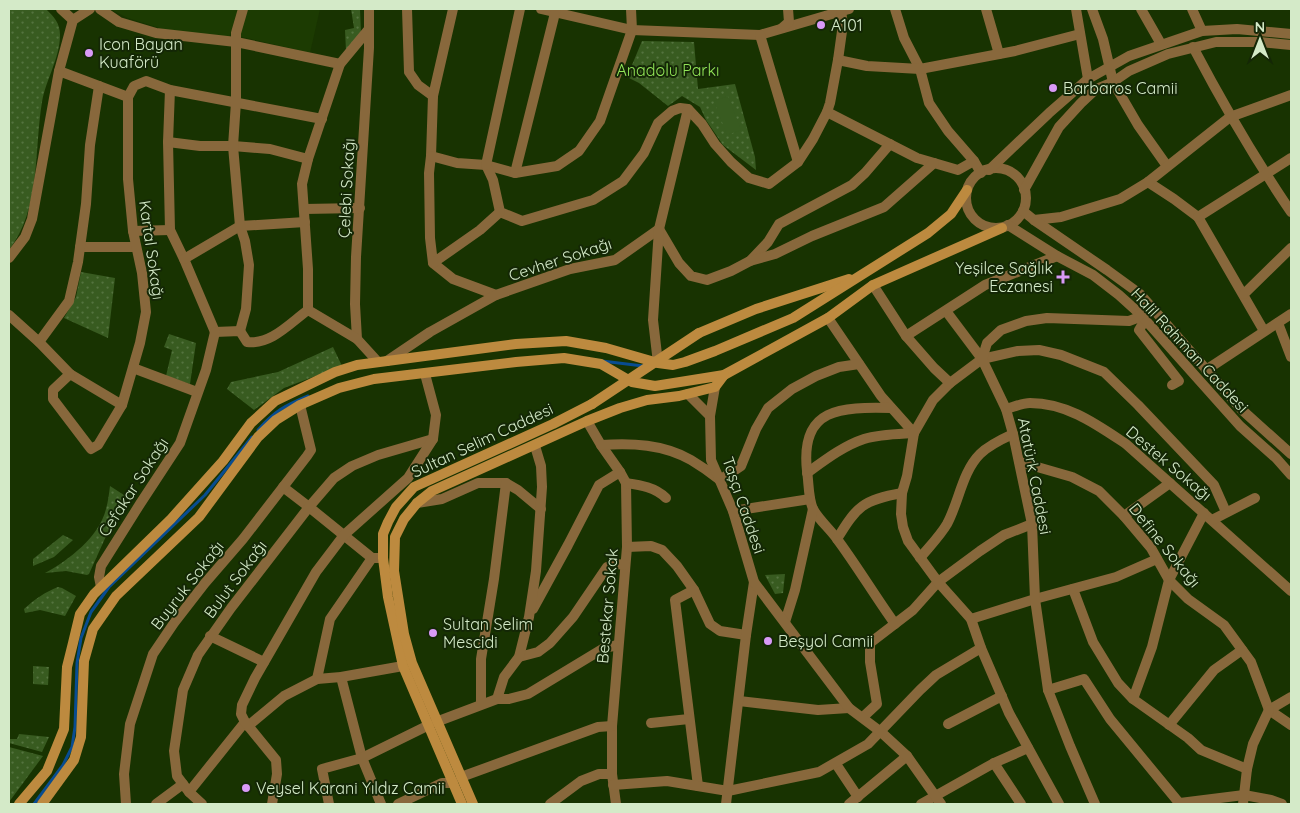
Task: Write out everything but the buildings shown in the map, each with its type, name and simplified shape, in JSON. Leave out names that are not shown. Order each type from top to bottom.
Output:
[{"type":"main road","points":[[19,804],[46,771],[64,729],[68,667],[80,614],[101,587],[171,519],[222,461],[251,423],[275,401],[335,372],[357,365],[516,344],[566,341],[606,348],[658,363],[673,365],[685,362],[784,322],[867,273],[928,233],[952,214],[967,190]]},
{"type":"main road","points":[[42,804],[74,760],[81,737],[84,660],[93,629],[116,596],[199,517],[258,437],[276,420],[300,405],[339,388],[374,379],[564,358],[600,364],[632,382],[655,386],[724,375],[828,318],[873,285],[962,247],[1005,226]]},
{"type":"main road","name":"Sultan Selim Caddesi","points":[[473,804],[457,780],[432,724],[408,665],[388,597],[383,558],[383,534],[396,507],[414,487],[553,424],[592,404],[699,333],[756,309],[867,273]]},
{"type":"main road","points":[[516,344],[516,362]]},
{"type":"main road","points":[[413,357],[425,374]]},
{"type":"main road","points":[[716,387],[724,375]]},
{"type":"main road","name":"Sultan Selim Caddesi","points":[[408,665],[394,571],[395,537],[404,519],[417,503],[432,491],[620,408],[647,400],[688,394],[716,387]]},
{"type":"main road","name":"Sultan Selim Caddesi","points":[[457,780],[462,804]]},
{"type":"street","points":[[61,9],[73,20]]},
{"type":"street","points":[[9,258],[25,238],[32,219],[59,71],[73,20],[90,9]]},
{"type":"street","points":[[100,9],[119,22],[156,33],[236,42],[340,64]]},
{"type":"street","points":[[243,9],[236,34],[236,102],[233,146],[240,226],[249,265],[246,309],[240,331],[247,342],[257,343],[266,340],[308,310]]},
{"type":"street","name":"Çelebi Sokağı","points":[[357,338],[356,266],[370,48],[368,9]]},
{"type":"street","points":[[408,9],[409,72],[418,85],[433,96]]},
{"type":"street","points":[[453,9],[433,96],[429,173],[433,263],[453,279],[496,296]]},
{"type":"street","points":[[500,212],[493,180],[486,165],[520,9]]},
{"type":"street","points":[[500,212],[522,221],[593,200],[623,181],[644,153],[658,123],[672,111],[680,108],[688,109],[702,124],[715,144],[749,178],[769,184],[798,162],[814,139],[827,112],[838,60],[845,10],[760,35],[632,30],[541,9]]},
{"type":"street","points":[[431,156],[457,163],[486,165],[515,173],[556,166],[579,151],[600,121],[632,30],[632,9]]},
{"type":"street","points":[[782,28],[789,22],[788,9]]},
{"type":"street","points":[[895,9],[904,38],[920,69],[929,103],[948,131],[985,171]]},
{"type":"street","points":[[986,9],[999,54]]},
{"type":"street","points":[[1076,9],[1088,79]]},
{"type":"street","points":[[1092,9],[1113,82],[1138,125],[1167,166]]},
{"type":"street","points":[[1141,9],[1161,44]]},
{"type":"street","points":[[1192,9],[1202,31]]},
{"type":"street","points":[[515,173],[555,11]]},
{"type":"street","points":[[308,310],[306,222],[302,184],[308,159],[340,64],[369,29]]},
{"type":"street","points":[[985,171],[996,169],[1012,174],[1020,180],[1024,190],[1026,198],[1021,215],[1005,226],[995,228],[985,226],[974,220],[966,205],[967,190],[975,177],[985,171],[1088,79],[1129,56],[1202,31],[1237,29],[1291,34]]},
{"type":"street","points":[[838,60],[867,66],[920,69],[1016,52],[1080,34]]},
{"type":"street","points":[[760,35],[798,162]]},
{"type":"street","points":[[1024,190],[1059,127],[1096,89],[1113,82],[1129,71],[1161,57],[1216,42],[1260,42],[1291,45]]},
{"type":"street","points":[[1193,47],[1230,117],[1291,212]]},
{"type":"street","points":[[59,71],[128,98],[134,86],[146,81],[170,90],[322,119]]},
{"type":"street","points":[[39,342],[69,301],[86,204],[90,145],[99,86]]},
{"type":"street","points":[[170,90],[168,142],[170,230],[184,258],[214,332],[240,331]]},
{"type":"street","points":[[1034,220],[1061,217],[1120,199],[1148,182],[1230,117],[1291,95]]},
{"type":"street","name":"Kartal Sokağı","points":[[70,374],[53,390],[53,399],[91,449],[98,445],[122,405],[140,344],[146,312],[142,273],[135,247],[128,179],[128,98]]},
{"type":"street","points":[[658,363],[653,320],[659,229],[688,109]]},
{"type":"street","points":[[827,112],[916,158],[958,170],[974,161]]},
{"type":"street","points":[[168,142],[200,146],[270,149],[308,159]]},
{"type":"street","points":[[750,261],[768,242],[779,224],[852,185],[890,144]]},
{"type":"street","points":[[1198,217],[1291,158]]},
{"type":"street","points":[[659,229],[679,263],[691,276],[707,280],[732,271],[750,261],[775,254],[812,236],[884,207],[934,163]]},
{"type":"street","points":[[1148,182],[1174,198],[1198,217],[1264,331]]},
{"type":"street","points":[[304,209],[360,208]]},
{"type":"street","name":"Halil Rahman Caddesi","points":[[1023,211],[1140,294],[1241,409],[1291,454]]},
{"type":"street","points":[[433,263],[480,230],[500,212]]},
{"type":"street","points":[[184,258],[240,226],[306,222]]},
{"type":"street","name":"Halil Rahman Caddesi","points":[[1005,226],[1093,274],[1142,317],[1240,426],[1276,458],[1291,475]]},
{"type":"street","name":"Cevher Sokağı","points":[[382,361],[496,296],[570,268],[615,260],[659,229]]},
{"type":"street","points":[[133,231],[170,230]]},
{"type":"street","points":[[80,246],[135,247]]},
{"type":"street","points":[[1244,294],[1291,248]]},
{"type":"street","points":[[906,336],[985,286],[1057,256]]},
{"type":"street","points":[[873,285],[906,336],[950,383]]},
{"type":"street","points":[[308,310],[357,338],[382,361]]},
{"type":"street","name":"Atatürk Caddesi","points":[[946,311],[982,359],[1006,408],[1020,462],[1032,524],[1035,599],[1048,690],[1095,804]]},
{"type":"street","points":[[1206,370],[1291,314]]},
{"type":"street","points":[[9,315],[70,374],[122,405]]},
{"type":"street","points":[[982,359],[987,343],[1001,330],[1026,321],[1047,318],[1129,321],[1142,317],[1139,330],[1179,380],[1172,385]]},
{"type":"street","points":[[828,318],[881,396],[914,433]]},
{"type":"street","points":[[1278,323],[1291,357]]},
{"type":"street","name":"Cefakar Sokağı","points":[[101,587],[99,577],[102,566],[180,443],[206,370],[214,332]]},
{"type":"street","points":[[1059,804],[1002,696],[981,648],[971,619],[938,582],[920,558],[908,541],[903,527],[901,514],[902,493],[907,476],[914,433],[932,400],[950,383],[982,359],[1018,351],[1039,350],[1061,355],[1104,372],[1214,485],[1226,512]]},
{"type":"street","points":[[601,445],[634,443],[668,450],[692,460],[720,480],[741,466],[756,429],[768,408],[792,389],[816,376],[838,367],[859,364]]},
{"type":"street","points":[[133,368],[197,392]]},
{"type":"street","points":[[272,804],[278,774],[276,760],[247,724],[241,714],[242,705],[264,662],[316,572],[344,535],[408,478],[433,439],[436,414],[425,374]]},
{"type":"street","name":"Taşçı Caddesi","points":[[716,387],[710,416],[711,460],[733,511],[754,582],[849,708],[881,732],[906,756],[937,800]]},
{"type":"street","points":[[688,394],[710,416]]},
{"type":"street","name":"Destek Sokağı","points":[[1006,408],[1028,403],[1053,405],[1072,411],[1099,426],[1126,444],[1291,591]]},
{"type":"street","name":"Buyruk Sokağı","points":[[126,804],[124,774],[130,724],[153,654],[174,623],[205,583],[244,539],[311,450],[300,405]]},
{"type":"street","points":[[891,408],[844,409],[827,414],[814,427],[806,442],[806,458],[810,499],[813,509],[837,539],[895,624]]},
{"type":"street","name":"Bestekar Sokak","points":[[587,421],[626,483],[627,547],[612,726],[612,774],[616,804]]},
{"type":"street","points":[[807,473],[838,451],[864,439],[914,433]]},
{"type":"street","points":[[920,558],[946,526],[971,466],[980,454],[999,440],[1013,434]]},
{"type":"street","name":"Bulut Sokağı","points":[[202,804],[177,776],[174,751],[183,690],[198,655],[210,636],[309,507],[334,478],[352,466],[378,455],[433,439]]},
{"type":"street","points":[[496,699],[504,677],[519,657],[529,617],[536,571],[541,509],[542,477],[535,446]]},
{"type":"street","name":"Define Sokağı","points":[[1020,462],[1072,477],[1099,491],[1124,516],[1151,548],[1156,560],[1169,580],[1188,599],[1224,625],[1251,662],[1269,710]]},
{"type":"street","points":[[529,617],[598,485],[620,472]]},
{"type":"street","points":[[417,503],[442,499],[478,483],[506,483],[518,490],[541,509]]},
{"type":"street","points":[[481,704],[481,659],[506,483]]},
{"type":"street","points":[[626,483],[640,485],[659,492],[666,498]]},
{"type":"street","points":[[1124,516],[1170,483]]},
{"type":"street","points":[[283,487],[372,558],[383,558]]},
{"type":"street","points":[[837,539],[853,513],[868,502],[902,493]]},
{"type":"street","points":[[1133,699],[1152,648],[1169,580],[1208,516],[1226,512],[1255,498]]},
{"type":"street","points":[[733,511],[810,499]]},
{"type":"street","points":[[785,622],[813,509]]},
{"type":"street","points":[[863,717],[878,704],[870,662],[870,643],[913,610],[938,582],[1004,535],[1032,524]]},
{"type":"street","points":[[627,547],[651,546],[662,550],[677,566],[694,590],[710,624],[720,631],[746,635]]},
{"type":"street","points":[[317,679],[330,619],[372,558]]},
{"type":"street","points":[[971,619],[1116,577],[1156,560]]},
{"type":"street","points":[[519,657],[538,652],[550,643],[573,617],[607,567],[617,564],[625,565]]},
{"type":"street","points":[[726,804],[754,582]]},
{"type":"street","points":[[1073,589],[1093,642],[1118,683],[1133,699],[1201,750],[1247,769]]},
{"type":"street","points":[[694,590],[675,600],[698,786]]},
{"type":"street","points":[[210,636],[264,662]]},
{"type":"street","points":[[329,804],[322,769],[362,758],[432,724],[481,704],[496,699],[509,699],[528,694],[604,648],[618,645]]},
{"type":"street","points":[[613,785],[667,781],[728,792],[819,772],[868,744],[936,676],[981,648]]},
{"type":"street","points":[[1169,725],[1214,670],[1242,650]]},
{"type":"street","points":[[156,804],[186,788],[247,724],[284,696],[317,679],[341,677],[408,665]]},
{"type":"street","points":[[341,677],[362,758],[381,804]]},
{"type":"street","points":[[1048,690],[1084,679],[1110,718],[1180,803],[1243,799],[1271,800],[1282,804]]},
{"type":"street","points":[[948,724],[1002,696]]},
{"type":"street","points":[[1243,799],[1253,744],[1269,710],[1291,697]]},
{"type":"street","points":[[739,701],[818,710],[849,708]]},
{"type":"street","points":[[1269,710],[1291,725]]},
{"type":"street","points":[[651,723],[689,719]]},
{"type":"street","points":[[398,804],[442,783],[457,780],[598,727],[612,726]]},
{"type":"street","points":[[920,804],[937,800],[994,763],[1028,748]]},
{"type":"street","points":[[849,804],[906,756]]},
{"type":"street","points":[[994,763],[1021,804]]},
{"type":"street","points":[[836,764],[858,797]]},
{"type":"street","points":[[550,804],[581,781],[599,774],[612,774]]},
{"type":"shaded area","points":[[110,9],[238,9],[229,38],[169,31],[128,18]]},
{"type":"shaded area","points":[[246,9],[320,9],[310,53],[238,36]]},
{"type":"green space","points":[[9,9],[46,9],[58,24],[60,35],[58,52],[42,102],[34,179],[27,216],[9,250]]},
{"type":"green space","points":[[351,9],[360,9],[361,34],[346,51],[345,30],[354,28]]},
{"type":"green space","name":"Anadolu Parkı","points":[[642,41],[694,42],[698,89],[735,84],[755,157],[756,170],[723,145],[706,120],[700,107],[682,96],[668,106],[639,83],[627,77]]},
{"type":"green space","points":[[728,96],[741,130],[727,135],[714,101]]},
{"type":"green space","points":[[81,272],[115,278],[108,338],[64,318],[76,297]]},
{"type":"green space","points":[[169,334],[196,343],[190,384],[166,376],[172,350],[164,347]]},
{"type":"green space","points":[[333,347],[342,366],[284,388],[254,410],[227,389],[231,382],[278,372]]},
{"type":"green space","points":[[110,486],[127,497],[107,534],[89,574],[66,571],[45,573],[82,547],[97,529],[106,509]]},
{"type":"green space","points":[[63,535],[73,540],[54,557],[33,566],[33,559]]},
{"type":"green space","points":[[785,574],[783,593],[775,594],[765,575]]},
{"type":"green space","points":[[58,587],[76,596],[65,616],[40,610],[25,613],[24,609],[32,602]]},
{"type":"green space","points":[[33,666],[49,667],[48,685],[33,684]]},
{"type":"green space","points":[[19,734],[49,737],[42,752],[9,743],[9,739],[17,739]]},
{"type":"green space","points":[[9,747],[43,756],[9,802]]},
{"type":"waterway","points":[[602,361],[643,366]]},
{"type":"waterway","points":[[258,430],[280,410],[308,396]]},
{"type":"waterway","points":[[34,804],[63,765],[72,747],[75,727],[77,663],[81,638],[91,612],[109,587],[205,495],[252,437]]},
{"type":"place","name":"A101","points":[[821,25]]},
{"type":"place","name":"Icon Bayan Kuaförü","points":[[89,53]]},
{"type":"place","name":"Barbaros Camii","points":[[1053,88]]},
{"type":"place","name":"Yeşilce Sağlık Eczanesi","points":[[1063,277]]},
{"type":"place","name":"Sultan Selim Mescidi","points":[[433,633]]},
{"type":"place","name":"Beşyol Camii","points":[[768,641]]},
{"type":"place","name":"Veysel Karani Yıldız Camii","points":[[246,788]]}]
